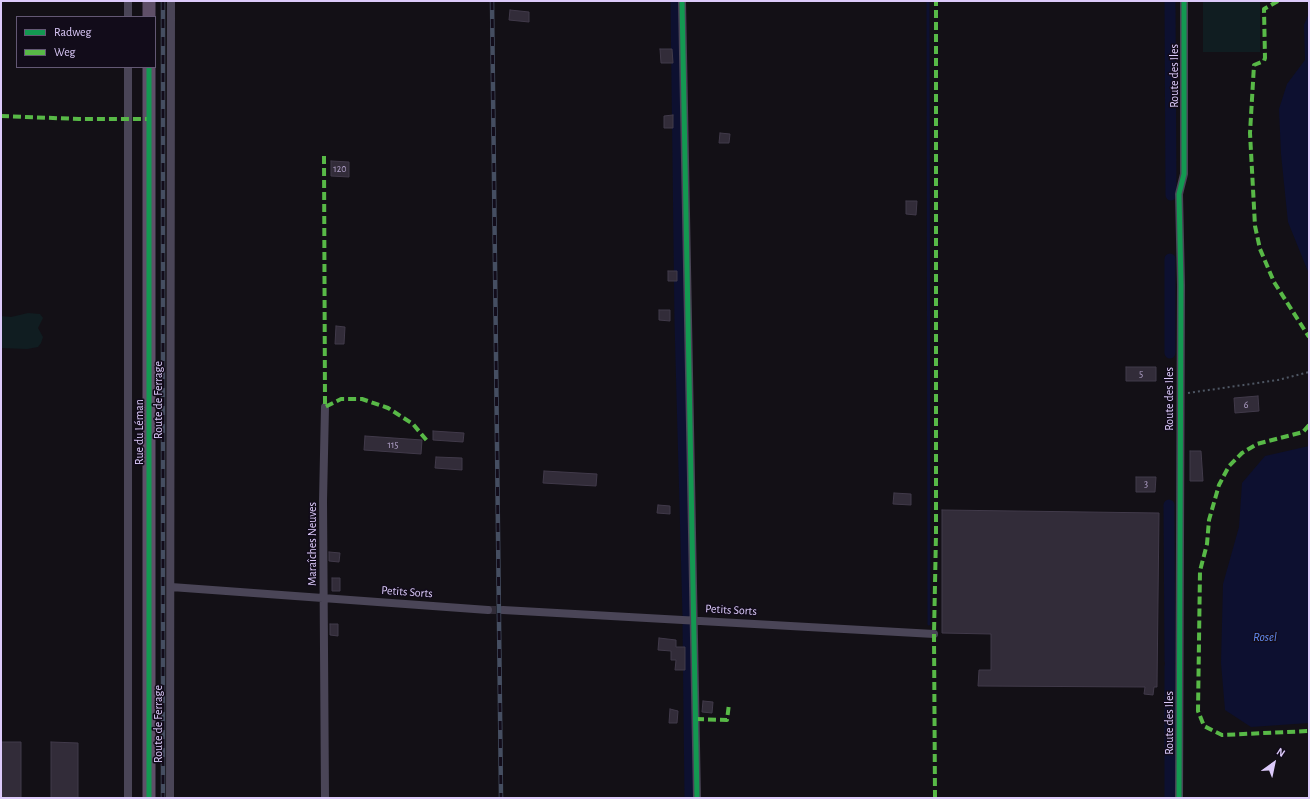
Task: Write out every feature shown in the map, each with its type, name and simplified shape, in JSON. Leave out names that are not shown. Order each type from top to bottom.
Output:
[{"type":"main road","points":[[149,1],[149,16]]},
{"type":"main road","name":"Rue du Léman","points":[[149,68],[149,798]]},
{"type":"street","points":[[128,1],[128,16]]},
{"type":"street","name":"Route de Ferrage","points":[[170,798],[171,1]]},
{"type":"street","points":[[682,1],[697,798]]},
{"type":"street","name":"Route des Iles","points":[[1179,798],[1179,394],[1181,285],[1178,194],[1184,174],[1184,1]]},
{"type":"street","points":[[128,68],[128,798]]},
{"type":"street","name":"Maraîches Neuves","points":[[171,587],[324,598],[323,501],[325,407]]},
{"type":"street","points":[[324,598],[325,798]]},
{"type":"street","name":"Petits Sorts","points":[[324,598],[488,610]]},
{"type":"street","name":"Petits Sorts","points":[[503,610],[934,634]]},
{"type":"path","points":[[1179,394],[1278,380],[1309,372]]},
{"type":"shaded area","points":[[1203,1],[1260,1],[1260,52],[1203,52]]},
{"type":"shaded area","points":[[28,313],[40,314],[43,318],[38,328],[43,337],[38,347],[27,349],[1,348],[1,316],[11,317]]},
{"type":"water","points":[[1309,13],[1309,274],[1288,222],[1281,154],[1279,109],[1287,84],[1305,60],[1304,25]]},
{"type":"water","name":"Rosel","points":[[1309,446],[1309,723],[1251,727],[1225,710],[1221,663],[1223,584],[1239,527],[1242,483],[1265,456]]},
{"type":"building","points":[[510,10],[529,12],[529,22],[509,20]]},
{"type":"building","points":[[660,49],[672,49],[673,63],[661,63]]},
{"type":"building","points":[[673,115],[673,128],[664,128],[664,116]]},
{"type":"building","points":[[720,133],[730,134],[729,143],[719,143]]},
{"type":"building","points":[[331,161],[349,162],[349,177],[331,176]]},
{"type":"building","points":[[906,201],[917,201],[916,215],[906,214]]},
{"type":"building","points":[[668,271],[677,271],[677,281],[668,281]]},
{"type":"building","points":[[659,310],[670,310],[670,321],[659,320]]},
{"type":"building","points":[[336,326],[345,327],[344,344],[335,344]]},
{"type":"building","points":[[1126,367],[1156,367],[1156,381],[1126,381]]},
{"type":"building","points":[[1258,396],[1259,411],[1235,413],[1234,398]]},
{"type":"building","points":[[433,431],[464,433],[463,442],[433,440]]},
{"type":"building","points":[[365,436],[422,440],[421,454],[364,450]]},
{"type":"building","points":[[1190,451],[1201,451],[1203,481],[1190,481]]},
{"type":"building","points":[[436,457],[462,458],[462,470],[435,468]]},
{"type":"building","points":[[544,471],[597,474],[596,486],[543,483]]},
{"type":"building","points":[[1136,477],[1156,477],[1155,492],[1136,492]]},
{"type":"building","points":[[894,493],[911,494],[911,505],[893,504]]},
{"type":"building","points":[[658,505],[670,506],[670,514],[657,513]]},
{"type":"building","points":[[942,510],[1159,513],[1157,687],[1154,687],[1153,695],[1144,694],[1145,687],[978,686],[979,670],[991,670],[991,634],[942,633]]},
{"type":"building","points":[[329,552],[340,553],[339,562],[329,561]]},
{"type":"building","points":[[332,578],[340,578],[340,591],[332,591]]},
{"type":"building","points":[[330,624],[338,624],[338,636],[330,635]]},
{"type":"building","points":[[659,638],[676,640],[676,647],[685,647],[685,670],[675,670],[676,660],[671,660],[671,651],[658,650]]},
{"type":"building","points":[[703,701],[713,702],[712,713],[702,712]]},
{"type":"building","points":[[670,709],[678,711],[677,723],[669,723]]},
{"type":"building","points":[[1,742],[21,742],[21,798],[1,798]]},
{"type":"building","points":[[51,742],[78,743],[78,798],[51,798]]},
{"type":"waterway","points":[[676,1],[680,322],[688,615]]},
{"type":"waterway","points":[[928,1],[929,624]]},
{"type":"waterway","points":[[1170,1],[1171,195]]},
{"type":"waterway","points":[[1170,259],[1170,353]]},
{"type":"waterway","points":[[1169,505],[1170,661]]},
{"type":"waterway","points":[[688,623],[690,798]]},
{"type":"waterway","points":[[1170,666],[1170,798]]},
{"type":"tunnel","points":[[488,610],[503,610]]},
{"type":"railway","points":[[163,1],[163,798]]},
{"type":"railway","points":[[492,1],[501,798]]},
{"type":"marked path","points":[[935,798],[934,634],[936,534],[936,1]]},
{"type":"marked path","points":[[1278,1],[1264,9],[1265,58],[1264,61],[1254,65],[1250,133],[1255,226],[1260,249],[1274,282],[1309,337]]},
{"type":"marked path","points":[[1,116],[79,119],[149,119]]},
{"type":"marked path","points":[[324,156],[325,407],[341,399],[362,399],[388,408],[413,424],[428,442]]},
{"type":"marked path","points":[[1309,425],[1303,432],[1257,444],[1242,453],[1229,466],[1219,485],[1209,520],[1207,544],[1200,571],[1198,711],[1204,726],[1222,735],[1309,731]]},
{"type":"marked path","points":[[696,719],[727,720],[729,704]]},
{"type":"cycle path","points":[[682,1],[697,798]]},
{"type":"cycle path","points":[[1179,798],[1181,285],[1179,194],[1184,174],[1184,1]]},
{"type":"cycle path","points":[[149,68],[149,798]]}]
